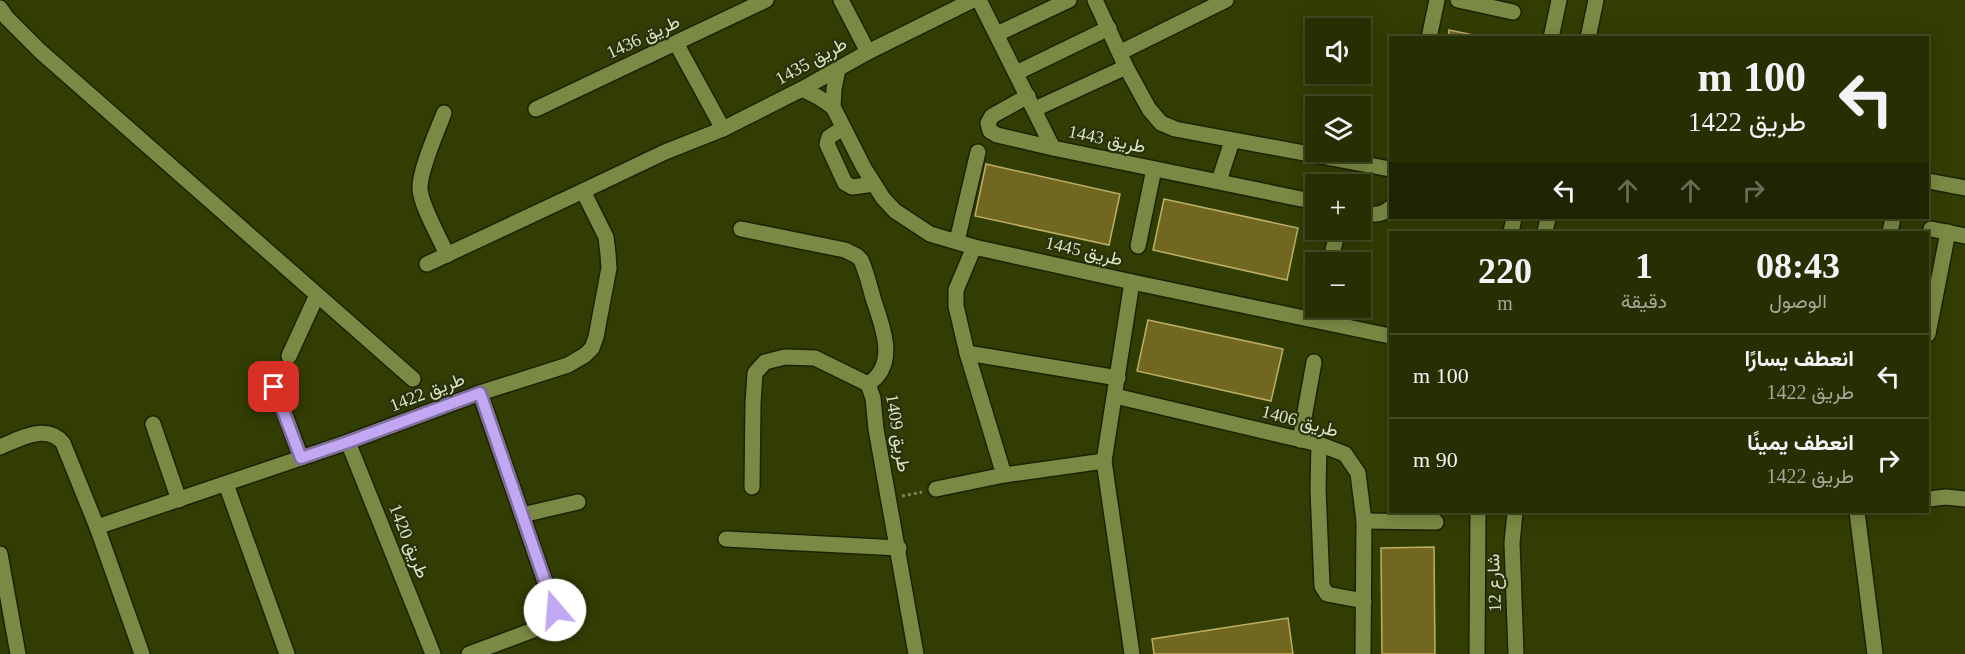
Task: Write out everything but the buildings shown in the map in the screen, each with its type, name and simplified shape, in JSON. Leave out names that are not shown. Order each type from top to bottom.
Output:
[{"type":"street","name":"طريق 1436","points":[[536,109],[766,0]]},
{"type":"street","points":[[841,0],[868,52]]},
{"type":"street","name":"طريق 1435","points":[[427,264],[665,152],[723,129],[868,52],[974,0]]},
{"type":"street","name":"طريق 1443","points":[[979,0],[1053,148],[1305,200]]},
{"type":"street","points":[[997,34],[1069,0]]},
{"type":"street","points":[[1095,0],[1149,109],[1161,123],[1174,129],[1232,141],[1389,169]]},
{"type":"street","points":[[1053,148],[997,135],[990,131],[988,123],[992,116],[1032,102],[1124,60],[1226,0]]},
{"type":"street","points":[[1429,36],[1437,0]]},
{"type":"street","points":[[1458,0],[1513,12]]},
{"type":"street","points":[[1551,36],[1559,0]]},
{"type":"street","points":[[1588,36],[1596,0]]},
{"type":"street","points":[[0,8],[40,51],[413,379]]},
{"type":"street","points":[[1016,73],[1109,28]]},
{"type":"street","points":[[676,43],[723,129]]},
{"type":"street","points":[[833,107],[838,69]]},
{"type":"street","points":[[802,89],[833,107]]},
{"type":"street","name":"طريق 1445","points":[[833,107],[883,198],[895,211],[930,234],[1132,282],[1389,336]]},
{"type":"street","points":[[444,113],[422,176],[420,189],[423,202],[447,255]]},
{"type":"street","points":[[843,128],[829,137],[827,144],[843,180],[852,187],[874,184]]},
{"type":"street","points":[[1219,181],[1232,141]]},
{"type":"street","points":[[957,242],[978,152]]},
{"type":"street","points":[[1138,246],[1154,169]]},
{"type":"street","points":[[1929,181],[1965,189]]},
{"type":"street","name":"طريق 1422","points":[[97,527],[348,442],[480,393],[568,365],[585,355],[592,348],[596,338],[609,268],[606,237],[583,191]]},
{"type":"street","points":[[1371,215],[1385,213],[1389,209]]},
{"type":"street","points":[[741,229],[845,250],[861,260],[884,333],[886,347],[883,368],[875,380],[868,384]]},
{"type":"street","points":[[1931,229],[1965,236]]},
{"type":"street","points":[[1929,329],[1948,232]]},
{"type":"street","points":[[974,246],[957,290],[958,322],[1004,475]]},
{"type":"street","points":[[1132,282],[1104,461],[1132,654]]},
{"type":"street","points":[[289,356],[317,295]]},
{"type":"street","points":[[967,353],[1118,378]]},
{"type":"street","name":"طريق 1409","points":[[752,487],[755,373],[765,362],[785,357],[815,358],[868,384],[873,398],[876,429],[916,654]]},
{"type":"street","points":[[1300,440],[1314,362]]},
{"type":"street","points":[[274,387],[301,458]]},
{"type":"street","points":[[469,654],[544,626],[555,615],[480,393]]},
{"type":"street","name":"طريق 1406","points":[[1115,396],[1319,444],[1345,454],[1358,473],[1364,521],[1363,654]]},
{"type":"street","points":[[153,424],[179,500]]},
{"type":"street","points":[[0,447],[45,432],[58,437],[63,442],[97,527],[142,654]]},
{"type":"street","name":"طريق 1420","points":[[348,442],[432,654]]},
{"type":"street","points":[[1319,444],[1318,489],[1322,586],[1327,594],[1364,601]]},
{"type":"street","points":[[936,489],[1004,475],[1104,461]]},
{"type":"street","points":[[226,484],[287,654]]},
{"type":"street","points":[[1929,498],[1965,499]]},
{"type":"street","points":[[522,515],[578,502]]},
{"type":"street","name":"شارع 12","points":[[1477,654],[1478,513]]},
{"type":"street","name":"شارع 12","points":[[1515,513],[1512,543],[1516,654]]},
{"type":"street","points":[[1857,513],[1875,654]]},
{"type":"street","points":[[1364,521],[1436,522]]},
{"type":"street","points":[[726,539],[898,548]]},
{"type":"street","points":[[0,554],[18,654]]},
{"type":"path","points":[[889,498],[936,489]]},
{"type":"route","points":[[274,387],[301,458],[480,393],[555,610]]}]
